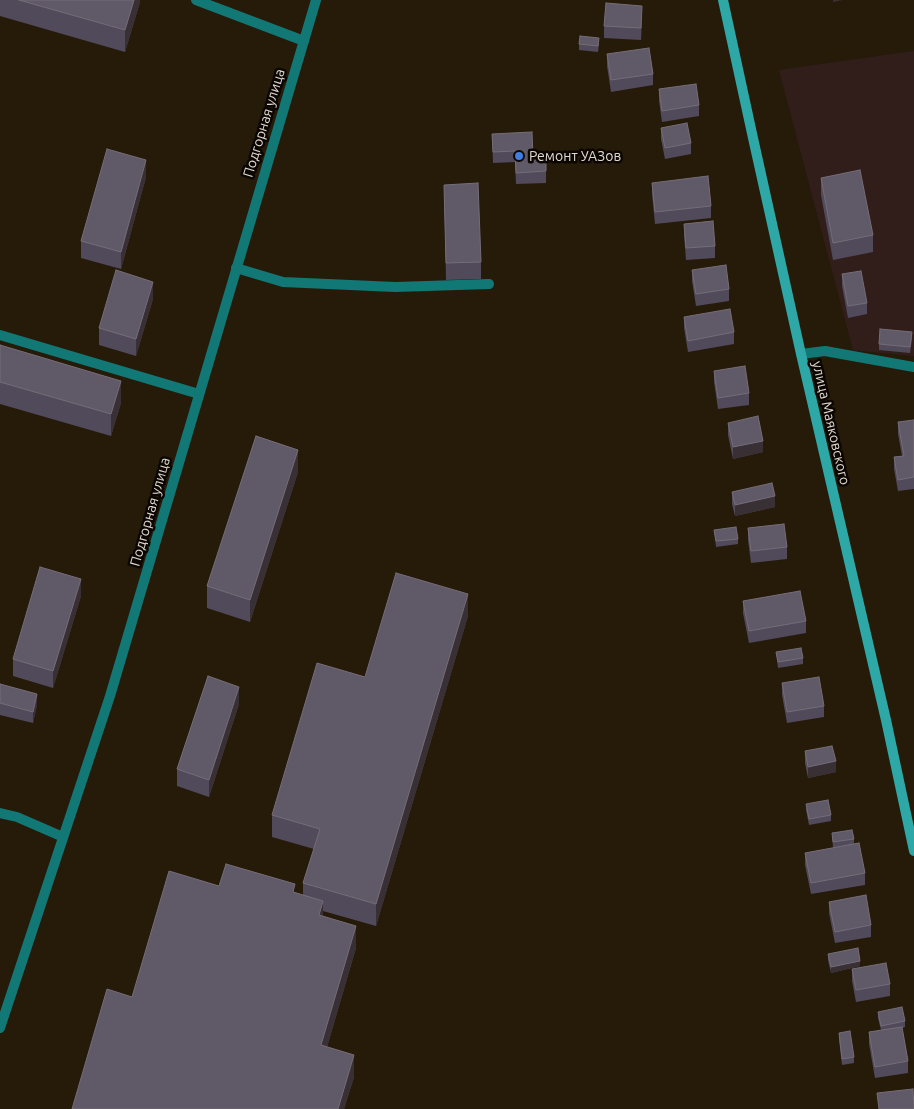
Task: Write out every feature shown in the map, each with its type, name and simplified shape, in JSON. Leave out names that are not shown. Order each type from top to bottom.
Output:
[{"type":"street","points":[[196,0],[304,41]]},
{"type":"street","name":"Подгорная улица","points":[[0,1028],[113,686],[316,0]]},
{"type":"street","name":"улица Маяковского","points":[[724,0],[801,354],[886,720],[914,852]]},
{"type":"street","points":[[236,268],[282,282],[395,287],[489,284]]},
{"type":"street","points":[[0,335],[199,394]]},
{"type":"street","points":[[801,354],[825,351],[914,367]]},
{"type":"street","points":[[0,813],[63,837]]},
{"type":"shaded area","points":[[914,51],[914,356],[853,350],[779,70]]},
{"type":"building","points":[[19,0],[134,0],[125,30]]},
{"type":"building","points":[[606,3],[642,6],[641,28],[604,26]]},
{"type":"building","points":[[580,36],[599,38],[598,46],[579,44]]},
{"type":"building","points":[[649,48],[653,74],[611,80],[607,54]]},
{"type":"building","points":[[696,84],[699,105],[662,111],[659,89]]},
{"type":"building","points":[[687,123],[691,143],[665,148],[661,128]]},
{"type":"building","points":[[532,132],[533,157],[546,157],[546,171],[516,173],[515,151],[493,152],[492,134]]},
{"type":"building","points":[[107,149],[146,160],[121,252],[81,241]]},
{"type":"building","points":[[860,170],[873,235],[833,243],[821,178]]},
{"type":"building","points":[[708,176],[711,206],[655,212],[652,183]]},
{"type":"building","points":[[478,183],[481,262],[446,263],[444,185]]},
{"type":"building","points":[[713,221],[715,246],[686,248],[684,224]]},
{"type":"building","points":[[726,265],[729,289],[696,294],[692,270]]},
{"type":"building","points":[[116,270],[153,282],[136,339],[99,328]]},
{"type":"building","points":[[861,271],[867,303],[848,306],[842,274]]},
{"type":"building","points":[[730,309],[734,332],[688,341],[684,317]]},
{"type":"building","points":[[880,329],[912,332],[910,347],[879,344]]},
{"type":"building","points":[[0,345],[121,381],[111,414],[0,382]]},
{"type":"building","points":[[745,366],[749,393],[718,398],[714,371]]},
{"type":"building","points":[[758,416],[763,441],[733,447],[728,423]]},
{"type":"building","points":[[914,420],[914,477],[898,480],[894,457],[904,456],[898,422]]},
{"type":"building","points":[[256,436],[298,450],[250,600],[207,586]]},
{"type":"building","points":[[772,483],[775,496],[735,505],[732,492]]},
{"type":"building","points":[[784,524],[787,547],[751,551],[748,528]]},
{"type":"building","points":[[736,527],[738,539],[716,541],[714,530]]},
{"type":"building","points":[[40,567],[81,579],[53,671],[13,659]]},
{"type":"building","points":[[396,573],[468,594],[376,904],[303,883],[320,829],[272,815],[317,663],[365,677]]},
{"type":"building","points":[[800,591],[806,621],[749,631],[743,601]]},
{"type":"building","points":[[801,648],[803,658],[778,662],[776,652]]},
{"type":"building","points":[[208,676],[239,687],[209,780],[177,769]]},
{"type":"building","points":[[819,677],[824,706],[787,712],[782,683]]},
{"type":"building","points":[[0,684],[37,694],[33,712],[0,703]]},
{"type":"building","points":[[832,746],[836,761],[808,767],[805,751]]},
{"type":"building","points":[[828,800],[831,815],[809,819],[806,804]]},
{"type":"building","points":[[852,830],[854,839],[833,842],[832,833]]},
{"type":"building","points":[[859,843],[865,873],[811,883],[805,853]]},
{"type":"building","points":[[226,864],[295,884],[293,892],[323,901],[319,915],[356,926],[321,1045],[354,1055],[338,1109],[72,1109],[107,989],[132,997],[169,871],[219,886]]},
{"type":"building","points":[[866,895],[871,925],[835,932],[829,902]]},
{"type":"building","points":[[858,948],[860,961],[831,967],[828,954]]},
{"type":"building","points":[[886,963],[890,984],[856,990],[852,969]]},
{"type":"building","points":[[902,1007],[905,1021],[881,1026],[878,1012]]},
{"type":"building","points":[[902,1027],[908,1061],[875,1067],[869,1032]]},
{"type":"building","points":[[850,1031],[854,1057],[842,1059],[839,1033]]},
{"type":"building","points":[[913,1089],[914,1109],[879,1109],[877,1093]]},
{"type":"place","name":"Ремонт УАЗов","points":[[519,156]]}]
